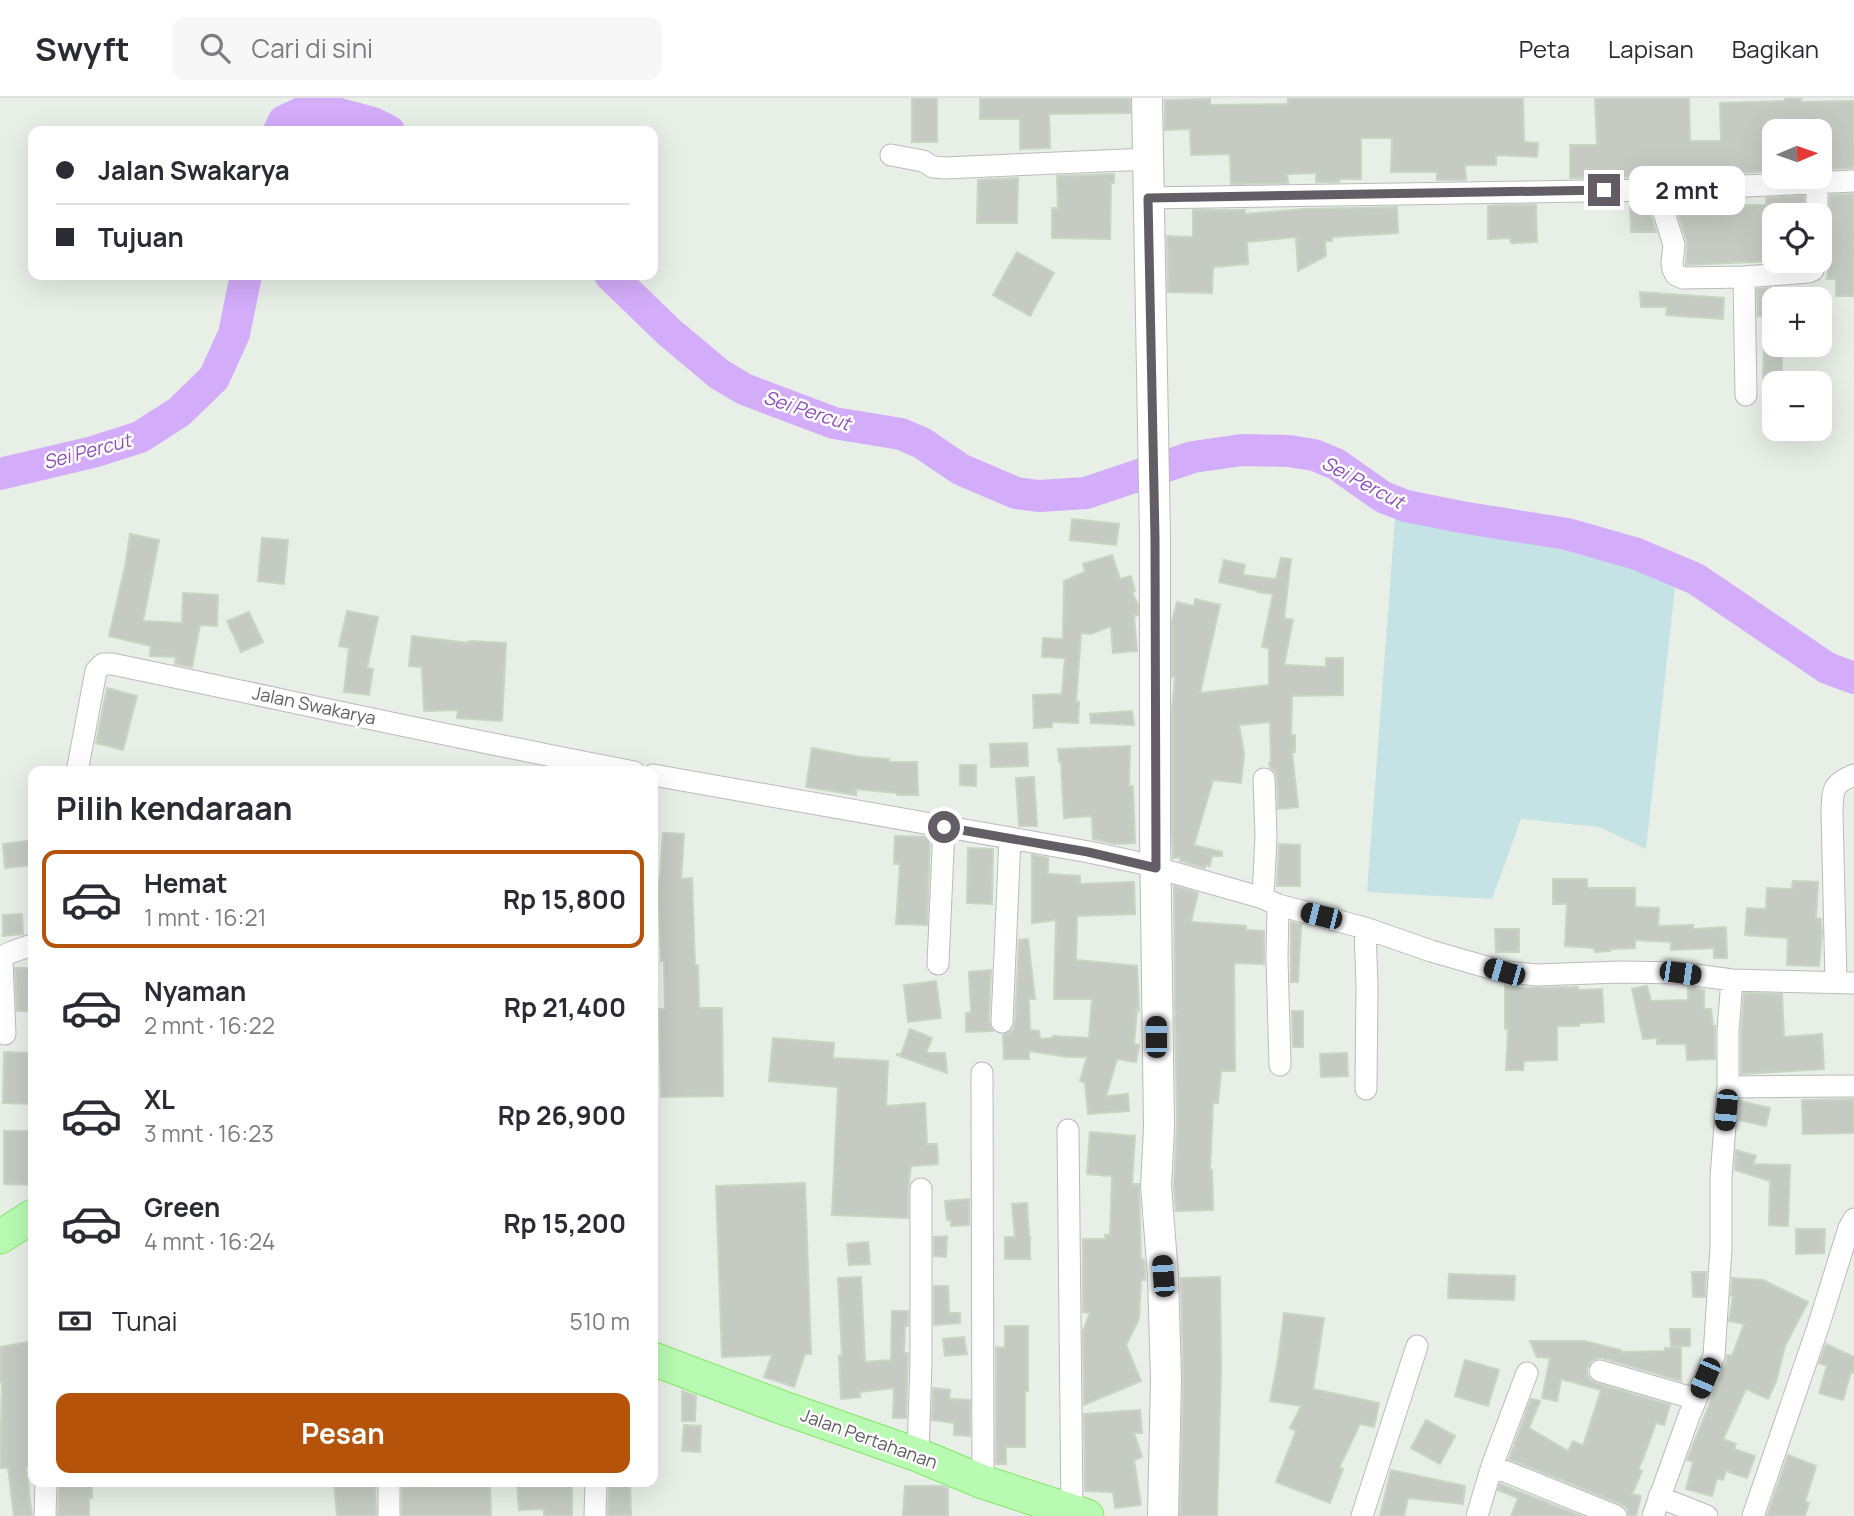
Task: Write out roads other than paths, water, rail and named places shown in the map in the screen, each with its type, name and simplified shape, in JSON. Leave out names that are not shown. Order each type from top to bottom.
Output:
[{"type":"main road","points":[[0,1237],[28,1219]]},
{"type":"main road","name":"Jalan Pertahanan","points":[[658,1361],[918,1455],[983,1482],[1079,1514]]},
{"type":"street","points":[[1147,98],[1155,538],[1156,1186],[1163,1276],[1166,1380],[1163,1516]]},
{"type":"street","points":[[891,155],[945,168],[1148,159]]},
{"type":"street","points":[[1832,182],[1854,181]]},
{"type":"street","points":[[1148,198],[1657,190],[1762,185]]},
{"type":"street","points":[[1657,190],[1674,245],[1672,263],[1676,275],[1688,279],[1795,273]]},
{"type":"street","points":[[1744,277],[1746,395]]},
{"type":"street","name":"Jalan Swakarya","points":[[78,766],[96,671],[103,664],[387,721],[587,766]]},
{"type":"street","points":[[658,776],[1088,852],[1156,868],[1365,928],[1504,972],[1537,975],[1680,973],[1732,980],[1845,983],[1833,790],[1840,780],[1854,775]]},
{"type":"street","points":[[1264,779],[1266,836],[1277,959],[1280,1065]]},
{"type":"street","points":[[938,964],[944,827]]},
{"type":"street","points":[[1002,1022],[1010,838]]},
{"type":"street","points":[[1365,928],[1366,1089]]},
{"type":"street","points":[[5,1034],[2,961],[4,956],[28,945]]},
{"type":"street","points":[[1707,1516],[1656,1506],[1714,1356],[1732,980]]},
{"type":"street","points":[[982,1073],[983,1482]]},
{"type":"street","points":[[1728,1087],[1854,1086]]},
{"type":"street","points":[[1068,1130],[1079,1514]]},
{"type":"street","points":[[918,1455],[922,1362],[921,1189]]},
{"type":"street","points":[[1753,1516],[1849,1227],[1854,1219]]},
{"type":"street","points":[[1362,1516],[1417,1346]]},
{"type":"street","points":[[1600,1371],[1696,1399]]},
{"type":"street","points":[[1477,1516],[1492,1466],[1527,1373]]},
{"type":"street","points":[[1492,1466],[1616,1516]]},
{"type":"street","points":[[45,1516],[46,1487]]},
{"type":"street","points":[[389,1487],[389,1516]]},
{"type":"street","points":[[596,1487],[596,1516]]},
{"type":"waterway","name":"Sei Percut","points":[[282,126],[284,121],[305,111],[328,111],[379,126]]},
{"type":"waterway","name":"Sei Percut","points":[[0,474],[93,452],[140,437],[179,412],[214,378],[234,334],[245,280]]},
{"type":"waterway","name":"Sei Percut","points":[[615,280],[669,332],[719,374],[744,389],[834,423],[901,434],[922,443],[960,469],[1016,493],[1039,496],[1086,493],[1193,457],[1242,450],[1289,451],[1314,455],[1336,464],[1383,497],[1406,506],[1567,534],[1637,554],[1696,579],[1827,668],[1854,678]]}]
